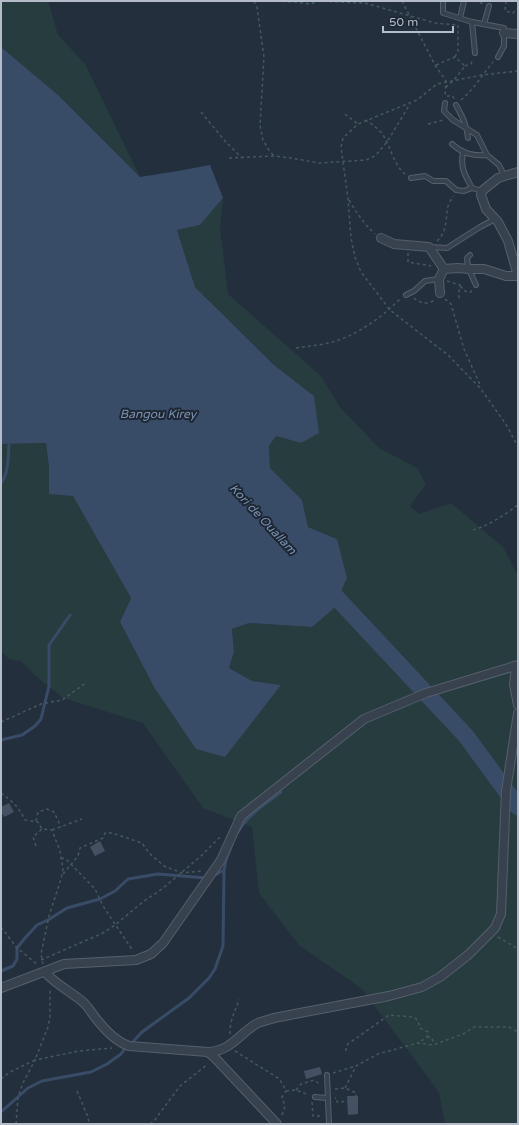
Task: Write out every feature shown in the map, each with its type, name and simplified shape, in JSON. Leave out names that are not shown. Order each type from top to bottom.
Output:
[{"type":"street","points":[[504,33],[518,34]]},
{"type":"street","points":[[444,269],[484,269],[506,276],[518,276],[508,241],[495,219],[486,209],[482,191],[498,178],[518,172]]},
{"type":"street","points":[[381,238],[394,244],[429,247],[444,269]]},
{"type":"street","points":[[440,293],[439,279],[444,269]]},
{"type":"street","points":[[1,988],[48,975],[64,964],[138,959],[151,954],[163,943],[221,860],[240,816],[364,719],[426,693],[517,666],[514,685],[518,705]]},
{"type":"street","points":[[48,975],[85,1004],[98,1022],[124,1044],[129,1046],[208,1052],[217,1052],[230,1046],[257,1024],[274,1018],[389,996],[422,987],[440,977],[496,928],[500,914],[506,791],[518,713]]},
{"type":"street","points":[[208,1052],[278,1124]]},
{"type":"lane","points":[[443,1],[442,13],[472,22],[504,28],[504,46],[498,57]]},
{"type":"lane","points":[[460,18],[464,1]]},
{"type":"lane","points":[[484,24],[489,6]]},
{"type":"lane","points":[[472,22],[475,53]]},
{"type":"lane","points":[[445,103],[444,111],[451,118],[477,135],[487,155],[499,165],[504,175]]},
{"type":"lane","points":[[456,105],[463,117],[467,128],[468,138]]},
{"type":"lane","points":[[452,144],[463,152],[476,156],[487,155]]},
{"type":"lane","points":[[463,152],[462,169],[472,188]]},
{"type":"lane","points":[[411,178],[425,176],[433,180],[446,181],[456,190],[464,191],[472,188],[482,191]]},
{"type":"lane","points":[[429,247],[447,248],[495,219]]},
{"type":"lane","points":[[470,255],[466,258],[466,266],[469,269],[476,285]]},
{"type":"lane","points":[[406,295],[414,291],[424,281],[439,279]]},
{"type":"lane","points":[[327,1075],[329,1124]]},
{"type":"lane","points":[[313,1098],[327,1098]]},
{"type":"path","points":[[254,1],[257,7],[264,57],[260,124],[263,140],[274,156]]},
{"type":"path","points":[[270,1],[311,4],[317,1],[365,3],[435,23],[458,25],[458,51],[455,57],[435,65]]},
{"type":"path","points":[[402,1],[435,65],[446,81],[445,103]]},
{"type":"path","points":[[506,1],[505,11],[513,13],[516,9],[518,9]]},
{"type":"path","points":[[445,88],[454,80],[465,66],[471,64],[475,53]]},
{"type":"path","points":[[455,57],[465,66]]},
{"type":"path","points":[[445,96],[453,96],[456,105],[473,89],[482,75],[498,57]]},
{"type":"path","points":[[518,71],[482,75],[437,84],[417,100],[358,124],[343,138],[341,147],[348,199],[351,238],[355,257],[361,272],[389,309],[448,355],[481,389],[507,426],[518,447]]},
{"type":"path","points":[[229,158],[274,156],[319,163],[366,160],[375,156],[386,142],[411,103]]},
{"type":"path","points":[[201,112],[225,141],[242,158]]},
{"type":"path","points":[[345,114],[358,124]]},
{"type":"path","points":[[428,124],[451,118]]},
{"type":"path","points":[[365,120],[379,130],[398,167],[411,178]]},
{"type":"path","points":[[429,247],[442,237],[447,218],[447,210],[456,190]]},
{"type":"path","points":[[348,199],[367,227],[381,238]]},
{"type":"path","points":[[408,245],[408,262],[444,269]]},
{"type":"path","points":[[439,279],[459,284],[465,292],[468,293],[471,292],[476,285]]},
{"type":"path","points":[[459,298],[460,286]]},
{"type":"path","points":[[414,291],[414,298],[417,301],[427,304],[432,303],[440,293],[451,304],[464,349],[481,389]]},
{"type":"path","points":[[296,348],[325,344],[359,331],[406,295]]},
{"type":"path","points":[[473,530],[484,527],[518,505]]},
{"type":"path","points":[[1,722],[41,704],[62,700],[87,682]]},
{"type":"path","points":[[1,793],[13,801],[20,809],[25,820],[38,822],[42,829]]},
{"type":"path","points":[[36,821],[38,812],[47,809],[54,812],[61,827]]},
{"type":"path","points":[[36,846],[33,837],[42,829],[52,830],[82,819]]},
{"type":"path","points":[[16,1124],[18,1097],[23,1083],[35,1060],[48,1027],[50,1016],[48,975],[41,960],[41,954],[49,916],[63,869],[60,851],[52,830]]},
{"type":"path","points":[[41,960],[103,933],[115,925],[144,901],[162,889],[201,856],[226,831]]},
{"type":"path","points":[[62,875],[72,865],[78,856],[80,848],[103,838],[105,833],[112,833],[142,843],[149,853],[164,866],[182,872],[213,871]]},
{"type":"path","points":[[61,858],[66,859],[95,889],[115,925],[138,959]]},
{"type":"path","points":[[1,927],[17,948],[48,975]]},
{"type":"path","points":[[496,928],[496,934],[499,938],[518,949]]},
{"type":"path","points":[[239,999],[230,1024],[230,1046],[278,1078],[286,1091]]},
{"type":"path","points":[[346,1051],[348,1044],[389,1015],[414,1017],[418,1021],[420,1028],[428,1032],[427,1036]]},
{"type":"path","points":[[418,1043],[433,1045],[463,1034],[474,1027],[509,1027],[518,1032]]},
{"type":"path","points":[[427,1036],[431,1037],[435,1044]]},
{"type":"path","points":[[327,1075],[356,1066],[378,1054],[418,1043],[427,1036]]},
{"type":"path","points":[[1,1079],[10,1072],[35,1060],[124,1044]]},
{"type":"path","points":[[150,1124],[154,1121],[180,1086],[215,1058]]},
{"type":"path","points":[[345,1088],[356,1066]]},
{"type":"path","points":[[286,1091],[296,1090],[313,1098],[313,1116],[328,1116]]},
{"type":"path","points":[[77,1091],[88,1117],[89,1124]]},
{"type":"path","points":[[282,1115],[285,1106],[282,1097],[286,1091]]},
{"type":"green space","points":[[1,1],[48,1],[58,35],[85,64],[140,177],[58,95],[1,47]]},
{"type":"green space","points":[[223,198],[220,228],[228,294],[321,376],[340,407],[379,448],[417,468],[426,484],[410,506],[419,514],[451,503],[503,547],[518,576],[518,1124],[445,1124],[439,1092],[362,989],[299,945],[259,893],[252,827],[203,808],[143,723],[63,698],[38,678],[21,661],[9,659],[1,651],[1,444],[46,443],[49,467],[73,496],[131,598],[120,622],[154,687],[281,685],[252,681],[229,668],[234,652],[232,629],[249,623],[312,627],[337,539],[308,527],[302,500],[270,468],[269,446],[276,436],[301,443],[314,396],[274,365],[195,287],[177,230],[200,225]]},
{"type":"water","name":"Bangou Kirey","points":[[1,47],[58,95],[140,177],[210,165],[223,198],[200,225],[177,230],[195,287],[274,365],[314,396],[319,433],[301,443],[276,436],[269,446],[270,468],[302,500],[308,527],[337,539],[347,578],[333,609],[312,627],[249,623],[232,629],[234,652],[229,668],[252,681],[281,685],[225,757],[196,749],[154,687],[120,622],[131,598],[73,496],[49,494],[49,467],[46,443],[1,444]]},
{"type":"building","points":[[9,803],[14,812],[4,817],[1,807]]},
{"type":"building","points":[[100,841],[105,851],[95,856],[90,847]]},
{"type":"building","points":[[320,1067],[322,1074],[306,1079],[304,1071]]},
{"type":"building","points":[[347,1096],[358,1096],[358,1114],[348,1115]]},
{"type":"waterway","points":[[1,483],[7,469],[9,445]]},
{"type":"waterway","name":"Kori de Ouallam","points":[[322,582],[466,736],[518,807]]},
{"type":"waterway","points":[[1,740],[22,735],[35,726],[41,719],[49,686],[49,645],[70,615]]},
{"type":"waterway","points":[[238,832],[246,820],[281,792]]},
{"type":"waterway","points":[[1,1112],[28,1088],[42,1081],[91,1072],[107,1064],[121,1054],[126,1047],[129,1046],[142,1032],[189,998],[209,978],[215,969],[223,946],[224,870],[232,844]]},
{"type":"waterway","points":[[213,876],[224,870]]},
{"type":"waterway","points":[[1,971],[13,966],[17,959],[17,948],[37,925],[67,908],[100,899],[115,891],[128,879],[158,874],[206,878]]}]
